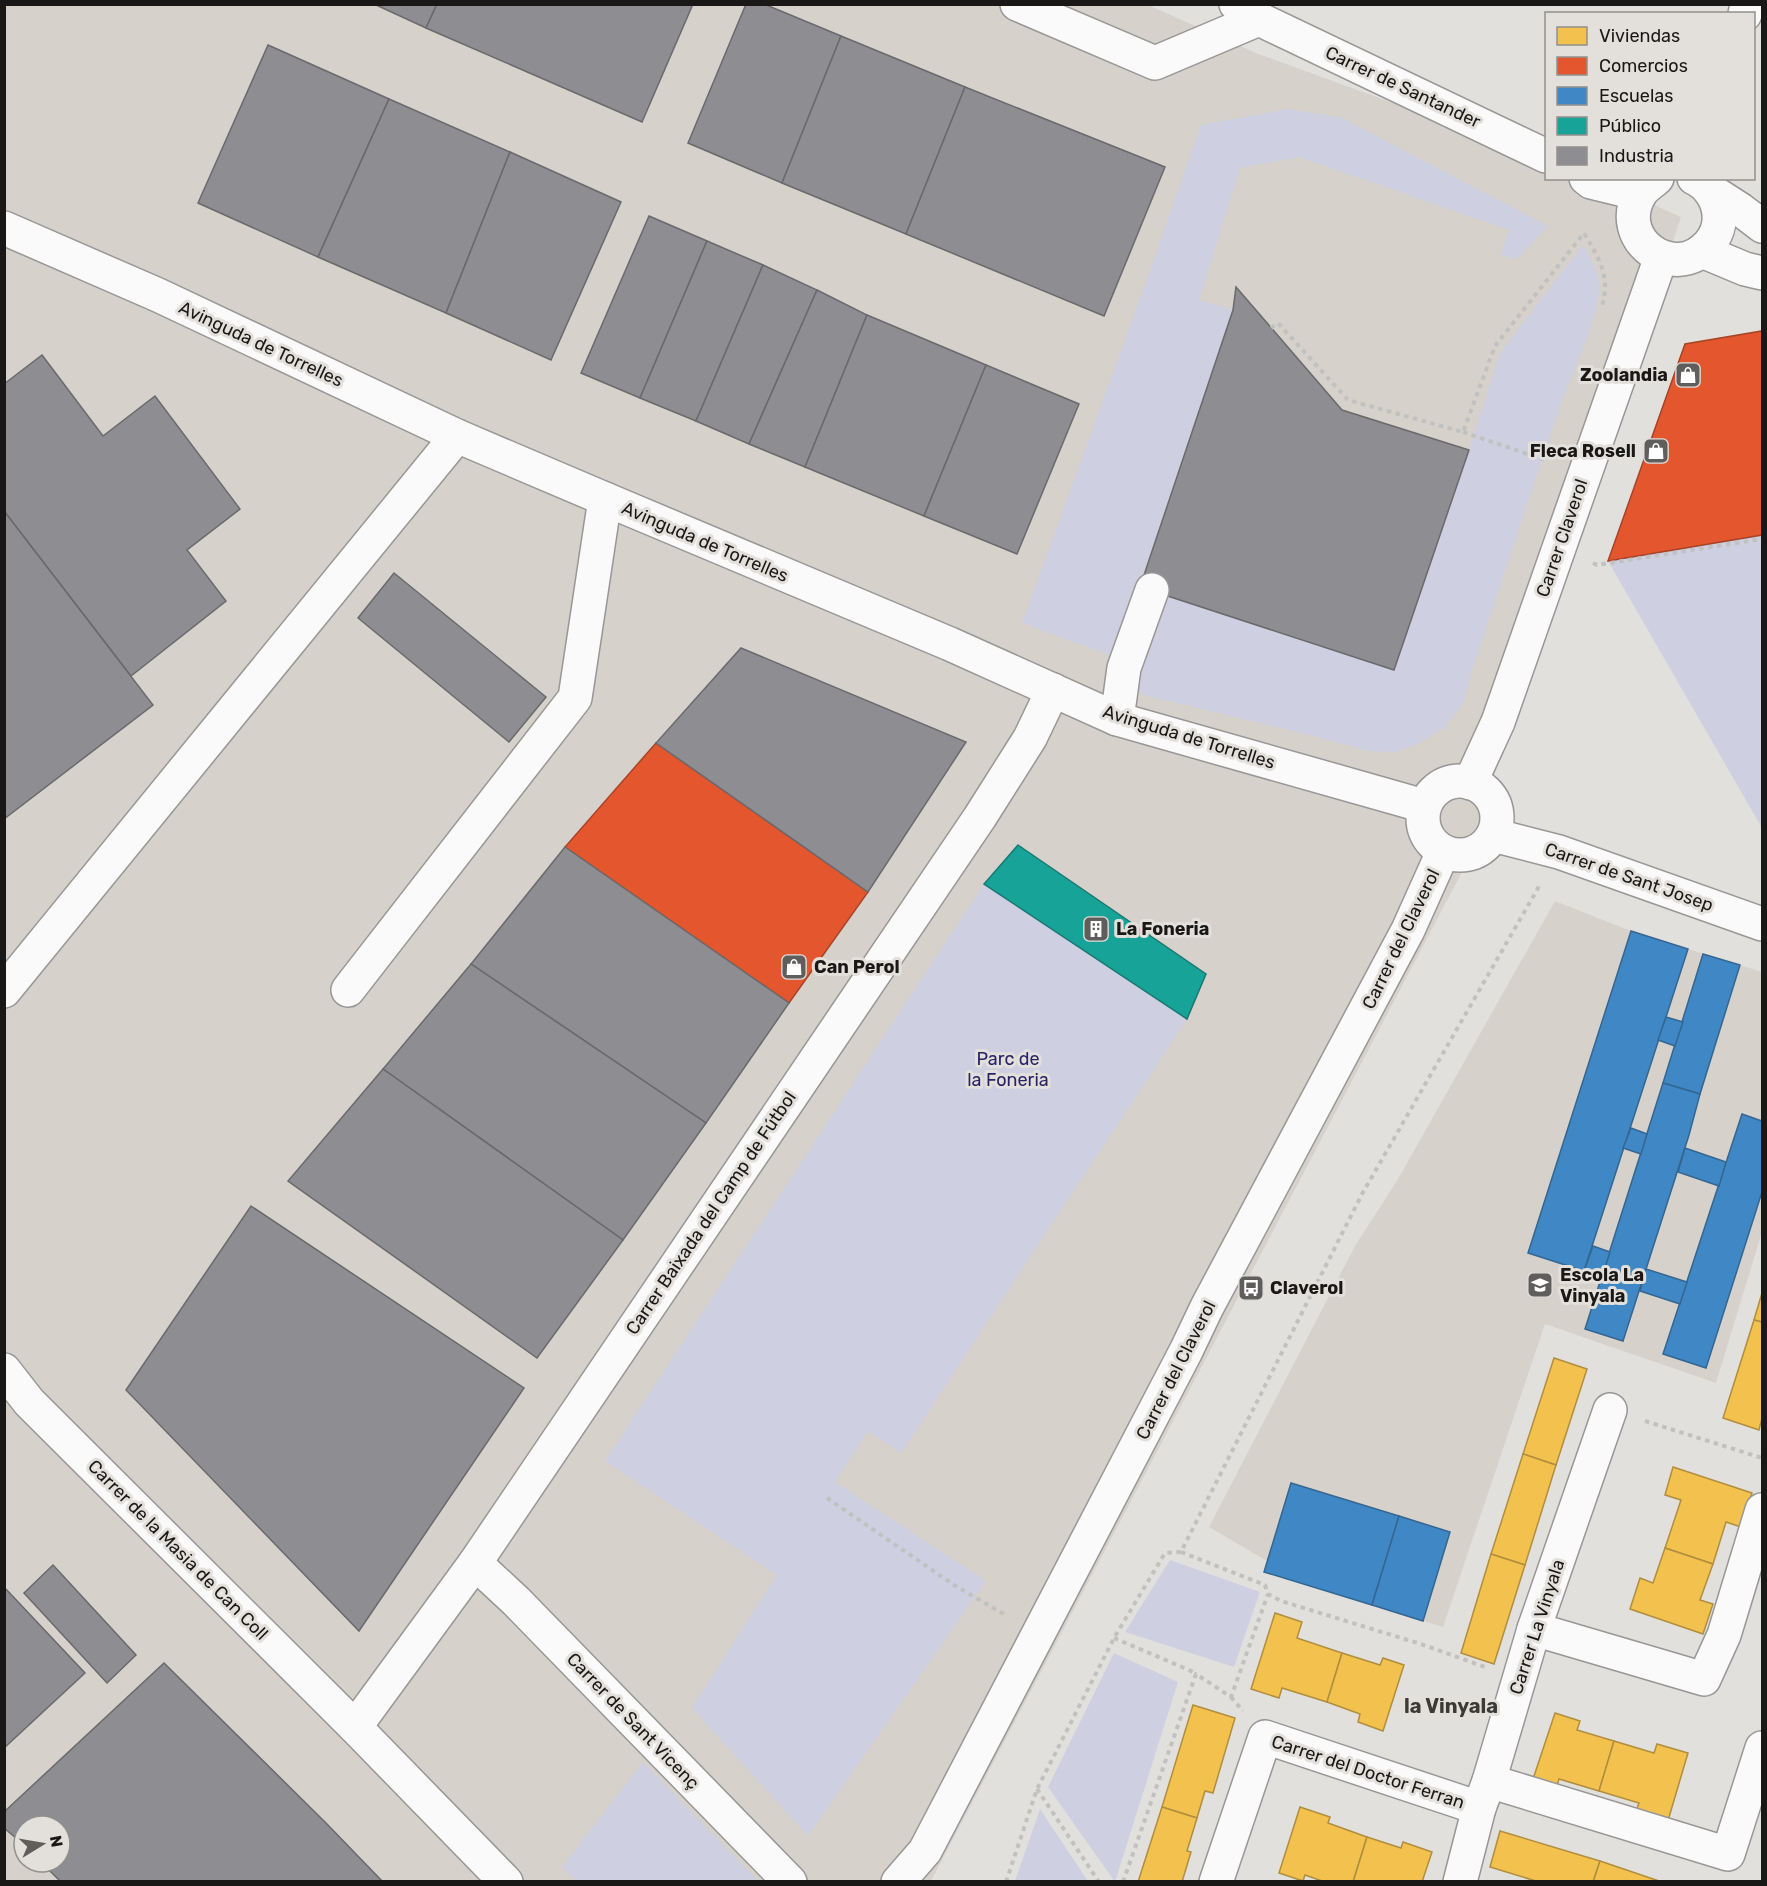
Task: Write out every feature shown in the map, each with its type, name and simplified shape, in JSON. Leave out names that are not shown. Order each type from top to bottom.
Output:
[{"type":"street","name":"Carrer de Santander","points":[[1017,4],[1155,63],[1248,12],[1545,156]]},
{"type":"street","points":[[1588,180],[1649,186],[1634,210],[1634,222],[1638,236],[1650,251],[1669,260],[1691,257],[1702,251],[1717,231],[1719,216],[1717,204],[1700,182]]},
{"type":"street","points":[[1700,182],[1762,226]]},
{"type":"street","name":"Avinguda de Torrelles","points":[[4,228],[158,295],[458,436],[950,644],[1117,719],[1424,806]]},
{"type":"street","points":[[1702,251],[1745,269],[1762,273]]},
{"type":"street","name":"Carrer Claverol","points":[[1470,783],[1498,722],[1661,257]]},
{"type":"street","points":[[4,991],[458,436]]},
{"type":"street","points":[[348,990],[575,698],[605,500]]},
{"type":"street","points":[[1117,719],[1124,668],[1152,590]]},
{"type":"street","name":"Carrer Baixada del Camp de Fútbol","points":[[355,1727],[475,1563],[980,817],[1030,738],[1053,690]]},
{"type":"street","points":[[1458,780],[1470,783],[1482,788],[1490,796],[1497,814],[1493,835],[1480,850],[1468,855],[1443,852],[1430,840],[1424,829],[1422,816],[1424,806],[1430,795],[1445,783],[1458,780]]},
{"type":"street","name":"Carrer de Sant Josep","points":[[1493,835],[1559,852],[1762,924]]},
{"type":"street","name":"Carrer del Claverol","points":[[898,1881],[925,1851],[1038,1635],[1051,1590],[1186,1351],[1207,1307],[1408,930],[1443,852]]},
{"type":"street","name":"Carrer de la Masia de Can Coll","points":[[4,1370],[29,1402],[506,1881]]},
{"type":"street","name":"Carrer La Vinyala","points":[[1460,1881],[1534,1629],[1610,1410]]},
{"type":"street","points":[[1534,1629],[1704,1679],[1724,1635],[1762,1510]]},
{"type":"street","name":"Carrer de Sant Vicenç","points":[[475,1563],[516,1601],[790,1881]]},
{"type":"street","name":"Carrer del Doctor Ferran","points":[[1216,1881],[1265,1737],[1728,1854],[1762,1748]]},
{"type":"path","points":[[1463,432],[1495,346],[1584,233],[1606,277],[1605,298],[1599,319],[1634,332]]},
{"type":"path","points":[[1272,328],[1278,323],[1348,400],[1463,432],[1548,461]]},
{"type":"path","points":[[1558,552],[1597,565],[1762,539]]},
{"type":"path","points":[[1181,1552],[1362,1194],[1559,852]]},
{"type":"path","points":[[1610,1410],[1762,1458]]},
{"type":"path","points":[[827,1498],[954,1585],[1038,1635]]},
{"type":"path","points":[[1006,1881],[1037,1789],[1114,1638],[1165,1553],[1181,1552],[1265,1585],[1268,1594],[1231,1697],[1196,1674],[1114,1638]]},
{"type":"path","points":[[1268,1594],[1281,1601],[1421,1644],[1519,1679]]},
{"type":"path","points":[[1123,1881],[1196,1674]]},
{"type":"path","points":[[1037,1789],[1099,1881]]},
{"type":"shaded area","points":[[5,5],[1148,5],[1256,53],[1545,159],[1545,180],[1598,180],[1681,217],[1462,872],[931,1881],[5,1882]]},
{"type":"shaded area","name":"Escola La Vinyala","points":[[1555,901],[1631,931],[1762,972],[1762,1232],[1716,1383],[1545,1324],[1443,1627],[1264,1572],[1267,1561],[1209,1527],[1355,1246],[1398,1179]]},
{"type":"green space","points":[[1288,109],[1342,118],[1548,226],[1517,259],[1501,255],[1509,230],[1299,157],[1240,168],[1199,300],[1233,310],[1115,657],[1022,623],[1201,125]]},
{"type":"green space","points":[[1583,245],[1595,267],[1599,286],[1592,323],[1535,480],[1468,683],[1464,702],[1444,728],[1419,743],[1396,752],[1369,751],[1144,695],[1138,690],[1135,680],[1163,594],[1394,670],[1500,353]]},
{"type":"green space","points":[[1762,535],[1762,828],[1608,561]]},
{"type":"green space","name":"Parc de la Foneria","points":[[984,884],[1187,1019],[901,1453],[868,1431],[835,1482],[986,1581],[808,1836],[692,1708],[777,1575],[605,1461]]},
{"type":"green space","points":[[1170,1560],[1260,1592],[1234,1667],[1125,1632]]},
{"type":"green space","points":[[1114,1653],[1178,1682],[1115,1882],[1048,1787]]},
{"type":"green space","points":[[643,1762],[758,1881],[576,1881],[562,1867]]},
{"type":"green space","points":[[1040,1809],[1088,1881],[1015,1881]]},
{"type":"building: Viviendas","points":[[1762,1293],[1762,1322],[1754,1320]]},
{"type":"building: Viviendas","points":[[1754,1320],[1762,1322],[1762,1418],[1759,1430],[1723,1418]]},
{"type":"building: Viviendas","points":[[1554,1358],[1587,1369],[1556,1465],[1523,1454]]},
{"type":"building: Viviendas","points":[[1523,1454],[1556,1465],[1525,1565],[1491,1554]]},
{"type":"building: Viviendas","points":[[1673,1467],[1752,1493],[1741,1527],[1726,1522],[1713,1564],[1665,1548],[1681,1500],[1665,1495]]},
{"type":"building: Viviendas","points":[[1665,1548],[1713,1564],[1700,1600],[1713,1604],[1703,1634],[1630,1609],[1640,1578],[1653,1583]]},
{"type":"building: Viviendas","points":[[1491,1554],[1525,1565],[1494,1664],[1461,1653]]},
{"type":"building: Viviendas","points":[[1275,1613],[1302,1622],[1297,1638],[1342,1653],[1327,1702],[1282,1688],[1279,1698],[1251,1689]]},
{"type":"building: Viviendas","points":[[1342,1653],[1380,1665],[1383,1658],[1404,1665],[1383,1731],[1358,1722],[1360,1714],[1327,1702]]},
{"type":"building: Viviendas","points":[[1193,1705],[1235,1718],[1213,1793],[1205,1791],[1197,1818],[1162,1807]]},
{"type":"building: Viviendas","points":[[1555,1713],[1580,1721],[1577,1730],[1614,1741],[1599,1791],[1559,1779],[1557,1786],[1533,1779]]},
{"type":"building: Viviendas","points":[[1614,1741],[1654,1753],[1657,1744],[1688,1753],[1667,1824],[1635,1814],[1639,1803],[1599,1791]]},
{"type":"building: Viviendas","points":[[1162,1807],[1197,1818],[1187,1851],[1191,1852],[1182,1882],[1138,1882]]},
{"type":"building: Viviendas","points":[[1300,1807],[1330,1817],[1328,1823],[1367,1837],[1353,1882],[1325,1882],[1305,1875],[1303,1881],[1279,1873]]},
{"type":"building: Viviendas","points":[[1500,1831],[1600,1861],[1593,1882],[1539,1882],[1490,1867]]},
{"type":"building: Viviendas","points":[[1367,1837],[1401,1848],[1403,1842],[1432,1852],[1422,1882],[1353,1882]]},
{"type":"building: Viviendas","points":[[1600,1861],[1662,1882],[1593,1882]]},
{"type":"building: Comercios","points":[[1762,331],[1762,535],[1608,561],[1685,344]]},
{"type":"building: Comercios","points":[[656,743],[868,892],[789,1003],[565,847]]},
{"type":"building: Escuelas","points":[[1631,931],[1688,949],[1584,1271],[1528,1253]]},
{"type":"building: Escuelas","points":[[1703,954],[1740,965],[1700,1094],[1663,1083]]},
{"type":"building: Escuelas","points":[[1666,1017],[1683,1022],[1675,1046],[1658,1040]]},
{"type":"building: Escuelas","points":[[1663,1083],[1700,1094],[1623,1341],[1585,1329]]},
{"type":"building: Escuelas","points":[[1742,1114],[1762,1121],[1762,1192],[1706,1368],[1663,1354]]},
{"type":"building: Escuelas","points":[[1631,1128],[1647,1134],[1641,1154],[1623,1148]]},
{"type":"building: Escuelas","points":[[1685,1148],[1726,1162],[1719,1186],[1678,1172]]},
{"type":"building: Escuelas","points":[[1593,1246],[1610,1252],[1602,1277],[1584,1271]]},
{"type":"building: Escuelas","points":[[1646,1269],[1687,1282],[1680,1304],[1640,1291]]},
{"type":"building: Escuelas","points":[[1291,1483],[1399,1516],[1372,1605],[1264,1572]]},
{"type":"building: Escuelas","points":[[1399,1516],[1450,1532],[1423,1621],[1372,1605]]},
{"type":"building: Público","name":"La Foneria","points":[[1018,845],[1206,974],[1187,1019],[984,884]]},
{"type":"building: Industria","points":[[374,4],[437,4],[426,28]]},
{"type":"building: Industria","points":[[437,4],[693,4],[642,122],[426,28]]},
{"type":"building: Industria","points":[[746,4],[764,4],[841,36],[782,183],[688,143]]},
{"type":"building: Industria","points":[[841,36],[965,87],[906,234],[782,183]]},
{"type":"building: Industria","points":[[268,45],[389,99],[318,257],[198,203]]},
{"type":"building: Industria","points":[[965,87],[1165,167],[1104,316],[906,234]]},
{"type":"building: Industria","points":[[389,99],[510,152],[446,313],[318,257]]},
{"type":"building: Industria","points":[[510,152],[621,202],[551,360],[446,313]]},
{"type":"building: Industria","points":[[649,216],[707,241],[640,398],[581,373]]},
{"type":"building: Industria","points":[[707,241],[763,265],[696,421],[640,398]]},
{"type":"building: Industria","points":[[763,265],[817,290],[749,444],[696,421]]},
{"type":"building: Industria","points":[[1236,287],[1342,410],[1469,450],[1394,670],[1140,587],[1233,310]]},
{"type":"building: Industria","points":[[817,290],[867,315],[805,467],[749,444]]},
{"type":"building: Industria","points":[[867,315],[986,365],[924,516],[805,467]]},
{"type":"building: Industria","points":[[42,355],[103,436],[155,396],[240,509],[187,550],[226,601],[131,676],[4,511],[4,384]]},
{"type":"building: Industria","points":[[986,365],[1079,404],[1017,554],[924,516]]},
{"type":"building: Industria","points":[[4,511],[153,705],[4,819]]},
{"type":"building: Industria","points":[[394,573],[546,697],[509,742],[358,618]]},
{"type":"building: Industria","points":[[741,648],[966,742],[868,892],[656,743]]},
{"type":"building: Industria","points":[[565,847],[789,1003],[706,1123],[471,964]]},
{"type":"building: Industria","points":[[471,964],[706,1123],[623,1240],[383,1069]]},
{"type":"building: Industria","points":[[383,1069],[623,1240],[537,1358],[288,1181]]},
{"type":"building: Industria","points":[[251,1206],[524,1388],[359,1631],[126,1390]]},
{"type":"building: Industria","points":[[53,1565],[136,1655],[107,1683],[24,1593]]},
{"type":"building: Industria","points":[[4,1587],[85,1673],[4,1748]]},
{"type":"building: Industria","points":[[164,1663],[383,1882],[61,1882],[53,1874],[72,1874],[72,1814],[12,1814],[12,1835],[4,1828],[4,1812]]},
{"type":"place","name":"Zoolandia","points":[[1688,375]]},
{"type":"place","name":"Fleca Rosell","points":[[1656,451]]},
{"type":"place","name":"La Foneria","points":[[1096,929]]},
{"type":"place","name":"Can Perol","points":[[794,967]]},
{"type":"place","name":"Escola La Vinyala","points":[[1540,1285]]},
{"type":"place","name":"Claverol","points":[[1251,1288]]},
{"type":"district","name":"la Vinyala","points":[[1451,1706]]}]
